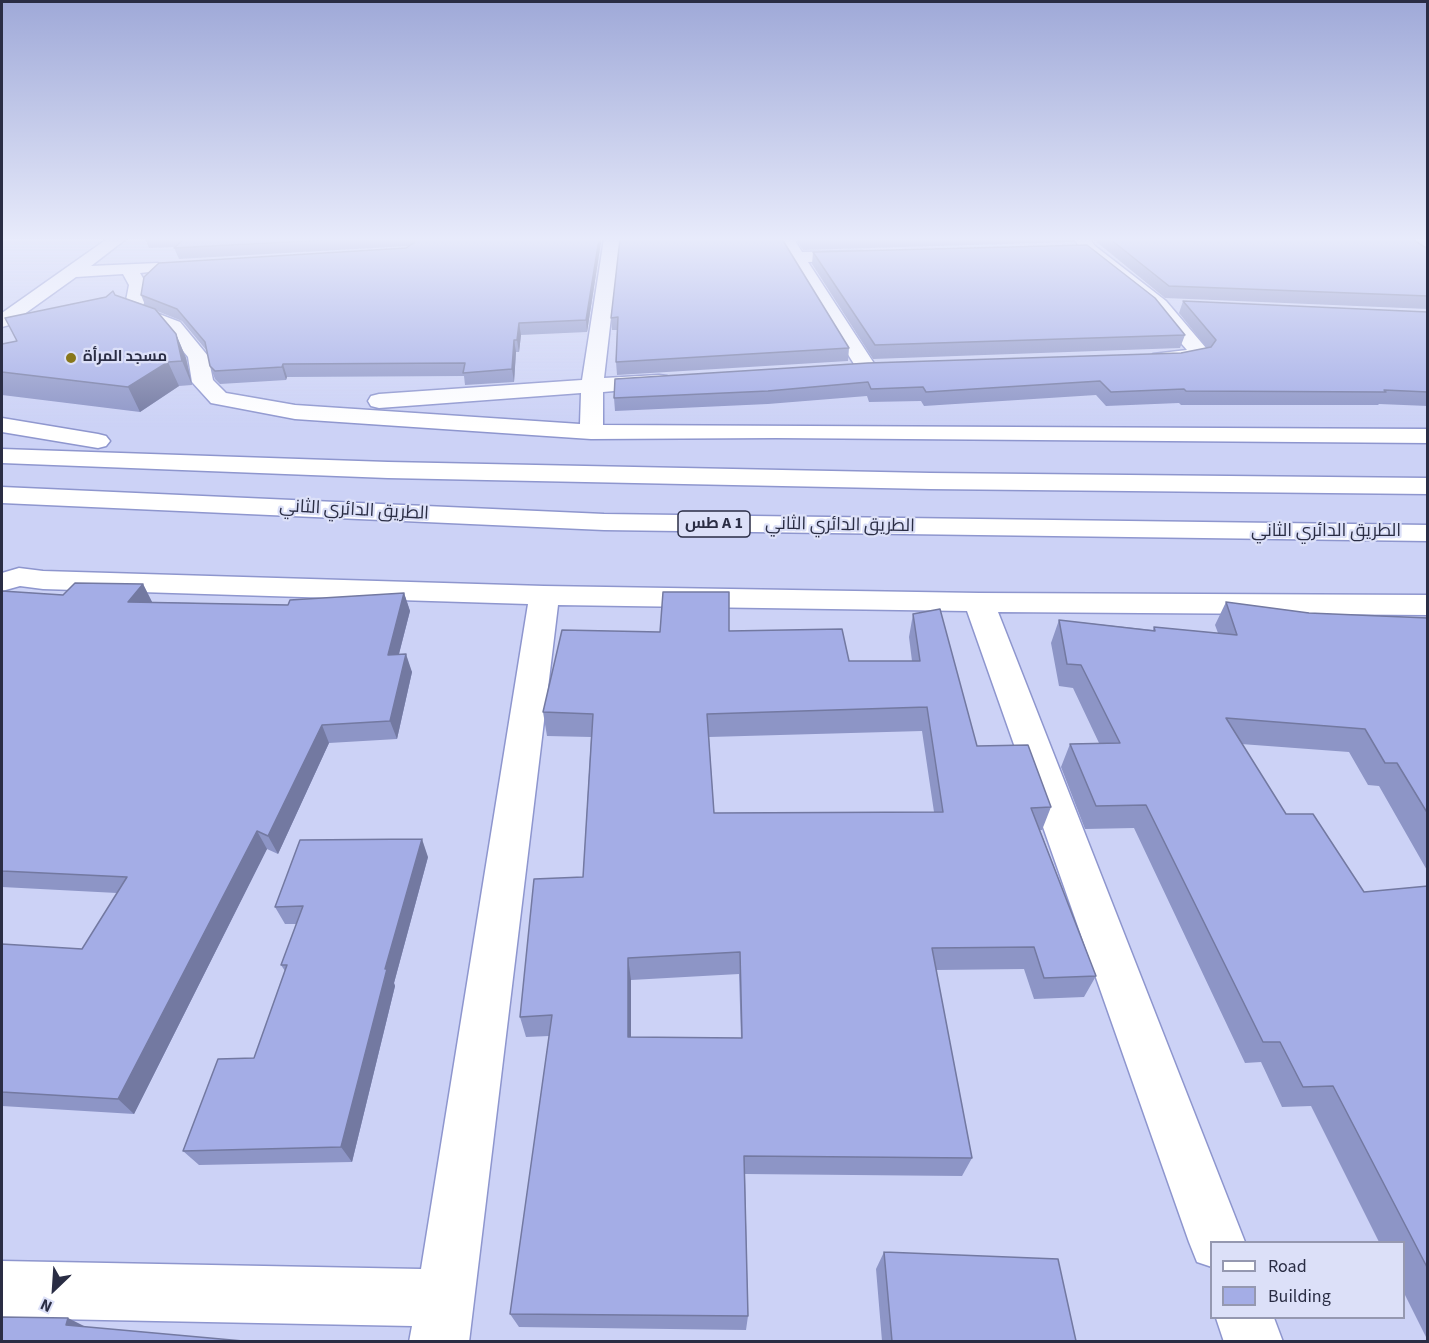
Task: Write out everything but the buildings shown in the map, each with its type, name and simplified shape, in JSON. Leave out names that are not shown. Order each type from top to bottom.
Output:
[{"type":"main road","points":[[2,321],[29,302]]},
{"type":"main road","points":[[135,302],[133,311],[173,326],[198,356],[203,381],[219,398],[295,412],[591,432],[776,431],[1428,436]]},
{"type":"main road","points":[[591,432],[592,385],[603,302]]},
{"type":"main road","points":[[824,302],[866,368]]},
{"type":"main road","points":[[1141,359],[1176,358],[1199,354],[1155,302]]},
{"type":"main road","points":[[1159,305],[1182,306]]},
{"type":"main road","points":[[843,370],[890,368]]},
{"type":"main road","points":[[276,408],[681,379]]},
{"type":"main road","points":[[2,425],[257,465]]},
{"type":"main road","points":[[2,456],[257,465],[930,481],[1428,486]]},
{"type":"main road","name":"الطريق الدائري الثاني","points":[[2,495],[604,522],[1428,533]]},
{"type":"main road","points":[[2,582],[19,577],[43,580],[544,595],[979,602],[1428,605]]},
{"type":"main road","points":[[2,1289],[442,1320],[544,595]]},
{"type":"main road","points":[[979,602],[1217,1241]]},
{"type":"main road","points":[[1246,1319],[1254,1341]]},
{"type":"place","name":"مسجد المرأة","points":[[71,358]]}]
